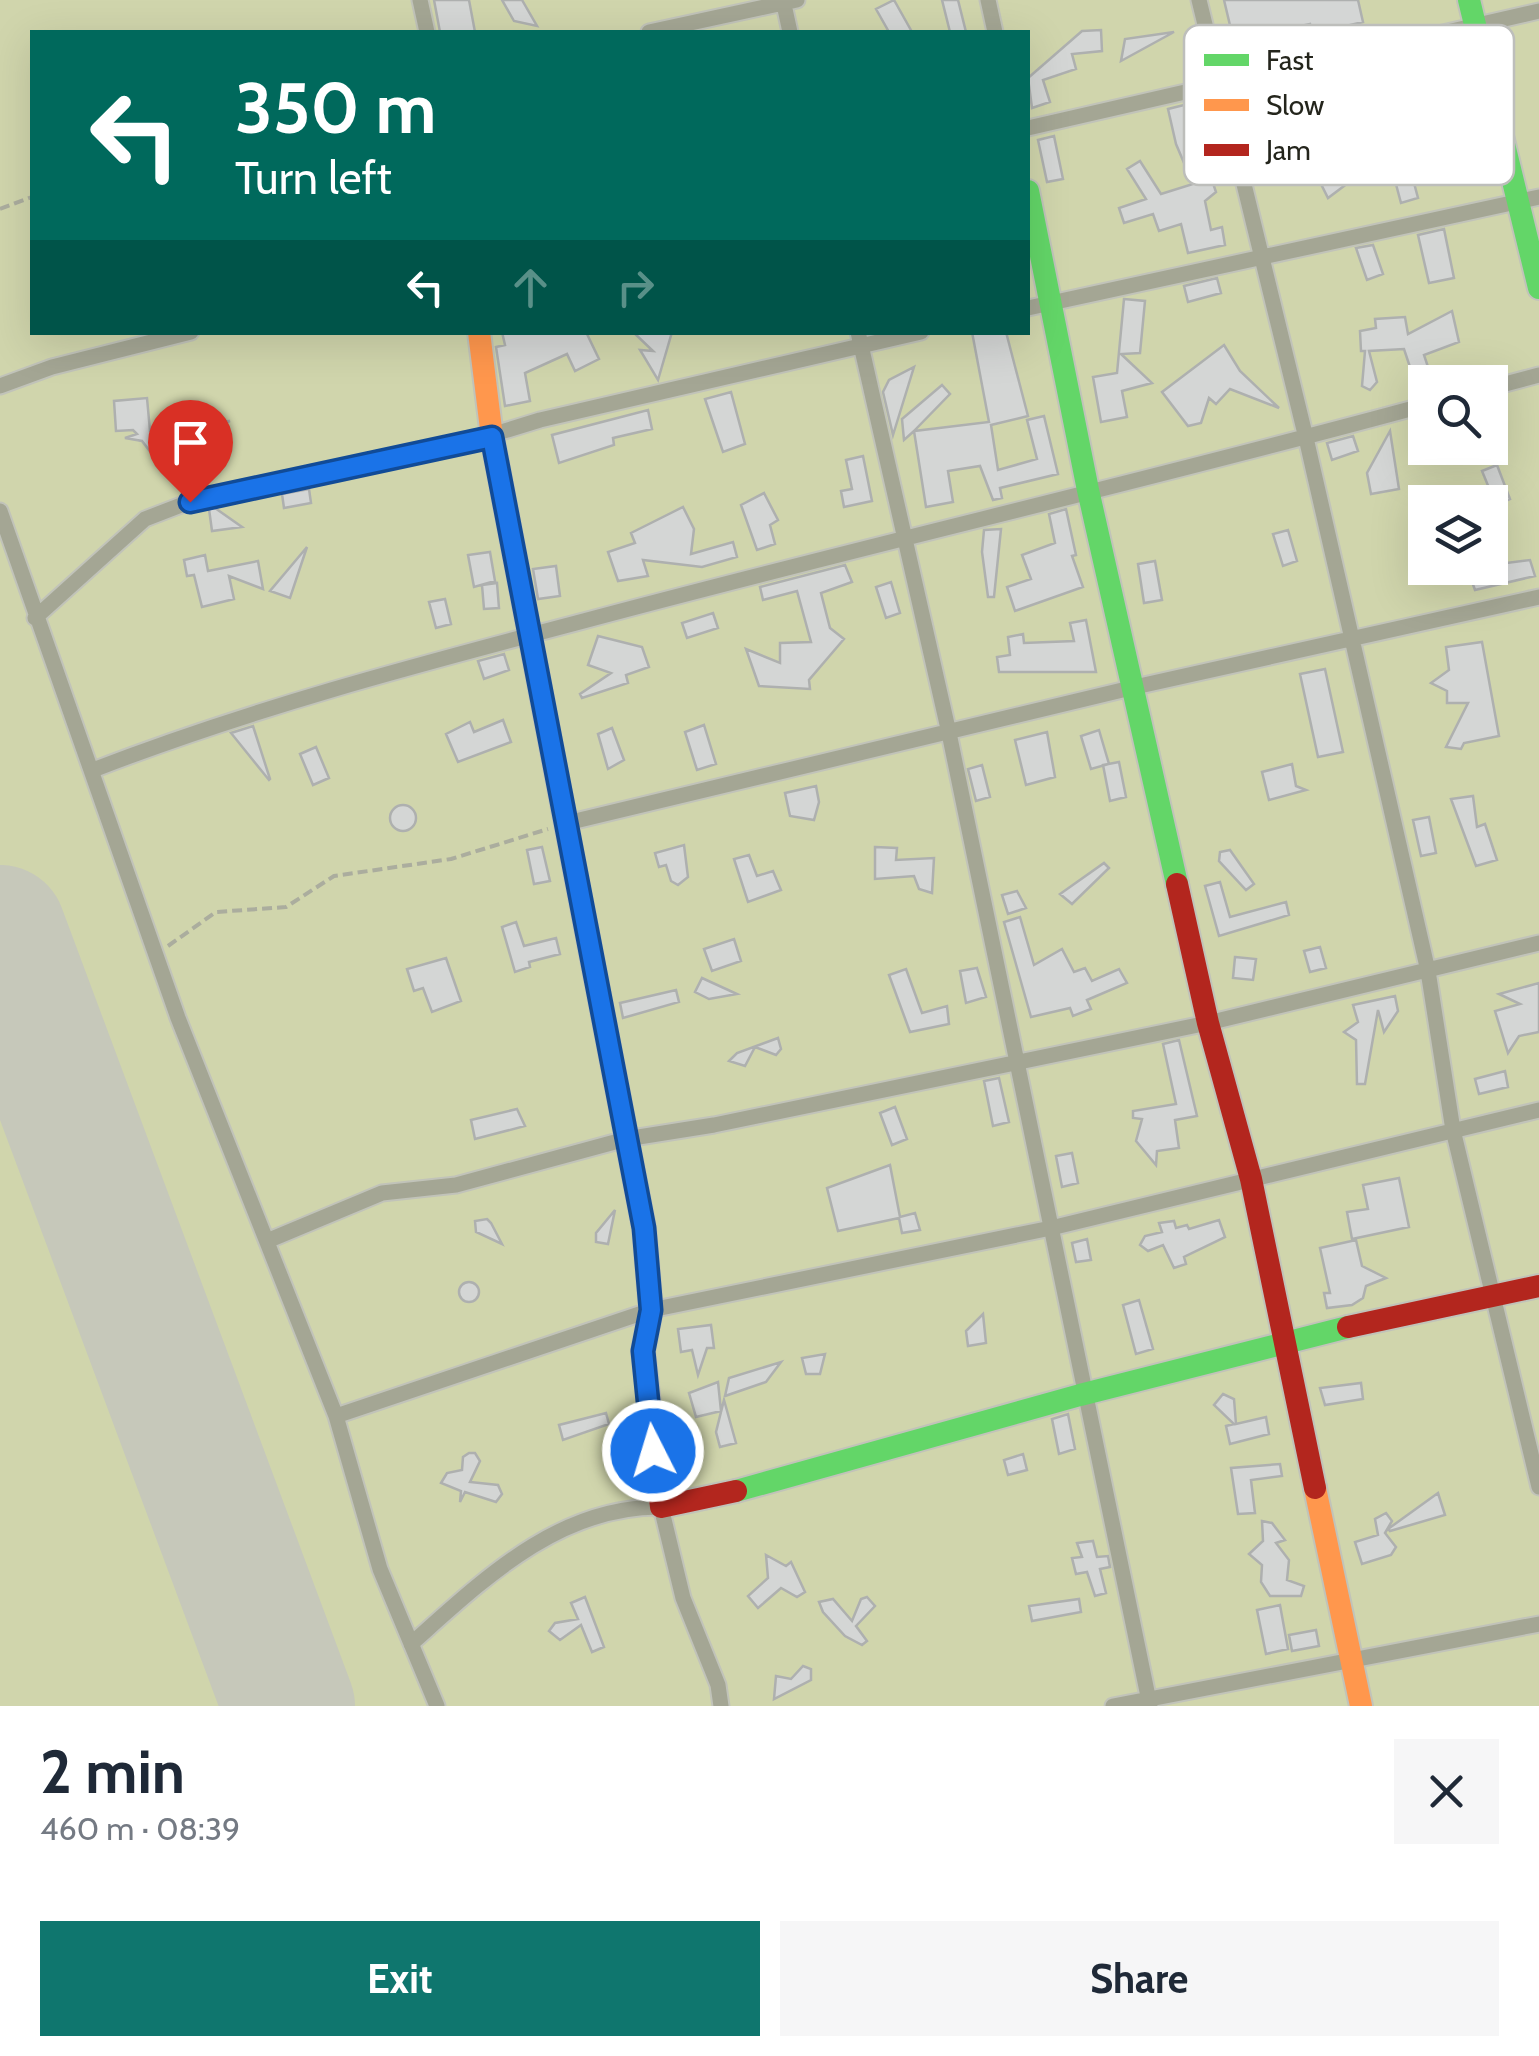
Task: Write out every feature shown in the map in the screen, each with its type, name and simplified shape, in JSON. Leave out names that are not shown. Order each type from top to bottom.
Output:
[{"type":"street","points":[[420,0],[426,30]]},
{"type":"street","points":[[988,0],[995,30]]},
{"type":"street","points":[[1199,0],[1204,25]]},
{"type":"street","points":[[1470,0],[1476,25]]},
{"type":"street","points":[[657,30],[788,1],[790,30]]},
{"type":"street","points":[[1480,25],[1539,11]]},
{"type":"street","points":[[1030,128],[1184,94]]},
{"type":"street","points":[[1514,153],[1528,200],[1539,288]]},
{"type":"street","points":[[1242,185],[1306,438],[1428,971],[1453,1130],[1496,1295],[1539,1488]]},
{"type":"street","points":[[1038,306],[1528,200]]},
{"type":"street","points":[[1030,214],[1038,306],[1088,490],[1136,687],[1208,1023],[1251,1179],[1362,1706]]},
{"type":"street","points":[[0,386],[52,367],[178,335]]},
{"type":"street","points":[[480,335],[492,437],[644,1228],[651,1310],[643,1351],[661,1507],[683,1598],[718,1685],[721,1706]]},
{"type":"street","points":[[35,618],[145,519],[190,502],[492,437],[540,420],[859,339],[894,335]]},
{"type":"street","points":[[859,339],[949,733],[1149,1702]]},
{"type":"street","points":[[1508,383],[1539,374]]},
{"type":"street","points":[[92,770],[212,724],[529,635],[901,536],[1408,410]]},
{"type":"street","points":[[0,511],[156,954],[336,1416],[380,1569],[437,1706]]},
{"type":"street","points":[[567,824],[1136,687],[1539,597]]},
{"type":"street","points":[[267,1242],[382,1193],[456,1185],[626,1139],[1208,1023],[1539,943]]},
{"type":"street","points":[[336,1416],[651,1310],[1051,1228],[1539,1110]]},
{"type":"street","points":[[411,1644],[520,1550],[613,1510],[725,1496],[1085,1394],[1539,1286]]},
{"type":"street","points":[[1113,1706],[1539,1624]]},
{"type":"path","points":[[0,209],[30,197]]},
{"type":"path","points":[[156,954],[216,912],[286,907],[334,876],[451,859],[567,824]]},
{"type":"green space","points":[[0,0],[1539,0],[1539,1706],[0,1706]]},
{"type":"building","points":[[434,0],[469,0],[475,30],[440,30]]},
{"type":"building","points":[[502,0],[522,0],[537,26],[514,21]]},
{"type":"building","points":[[894,0],[911,30],[888,30],[876,9]]},
{"type":"building","points":[[942,0],[958,0],[966,30],[950,30]]},
{"type":"building","points":[[1224,0],[1358,0],[1363,22],[1350,25],[1230,25]]},
{"type":"building","points":[[1101,30],[1102,51],[1072,54],[1076,69],[1043,80],[1050,102],[1032,108],[1030,76],[1082,31]]},
{"type":"building","points":[[1174,32],[1121,61],[1125,39]]},
{"type":"building","points":[[1184,105],[1184,163],[1176,144],[1168,109]]},
{"type":"building","points":[[1054,136],[1063,179],[1047,182],[1038,140]]},
{"type":"building","points":[[1140,161],[1161,194],[1190,185],[1214,185],[1216,192],[1205,201],[1211,230],[1222,227],[1225,245],[1188,253],[1181,224],[1159,231],[1153,214],[1124,223],[1119,208],[1146,199],[1127,169]]},
{"type":"building","points":[[1322,185],[1345,185],[1328,198]]},
{"type":"building","points":[[1396,185],[1415,185],[1418,198],[1401,203]]},
{"type":"building","points":[[1444,229],[1454,278],[1429,283],[1418,235]]},
{"type":"building","points":[[1373,245],[1383,274],[1367,280],[1356,248]]},
{"type":"building","points":[[1217,278],[1221,293],[1188,302],[1184,286]]},
{"type":"building","points":[[1124,299],[1145,301],[1140,353],[1121,354],[1152,383],[1122,391],[1127,417],[1101,422],[1093,377],[1117,373]]},
{"type":"building","points":[[1452,311],[1459,342],[1424,355],[1427,365],[1409,365],[1404,349],[1369,351],[1377,382],[1370,390],[1362,386],[1365,351],[1361,351],[1360,331],[1376,328],[1375,319],[1405,317],[1408,334]]},
{"type":"building","points":[[503,335],[587,335],[599,359],[575,371],[567,354],[525,373],[530,401],[505,406],[496,347],[505,345]]},
{"type":"building","points":[[636,335],[671,335],[658,380],[640,350],[653,351]]},
{"type":"building","points":[[973,335],[1007,335],[1028,416],[991,425],[998,470],[1037,459],[1027,420],[1044,416],[1058,474],[1000,488],[1002,498],[993,500],[980,466],[948,471],[953,502],[926,507],[914,431],[989,422]]},
{"type":"building","points":[[1224,345],[1240,371],[1279,408],[1230,389],[1216,404],[1209,398],[1201,423],[1188,426],[1162,392]]},
{"type":"building","points":[[914,367],[893,435],[883,392],[889,380]]},
{"type":"building","points":[[942,385],[950,394],[904,440],[902,419]]},
{"type":"building","points":[[731,392],[745,444],[723,452],[705,399]]},
{"type":"building","points":[[147,398],[150,431],[176,424],[230,421],[155,451],[151,443],[152,454],[142,441],[125,438],[137,434],[133,430],[116,431],[114,401]]},
{"type":"building","points":[[648,410],[652,429],[613,438],[614,445],[559,463],[552,435]]},
{"type":"building","points":[[1390,431],[1399,489],[1371,494],[1367,473]]},
{"type":"building","points":[[1353,436],[1358,451],[1332,460],[1327,443]]},
{"type":"building","points":[[863,456],[872,501],[844,507],[841,491],[852,489],[846,460]]},
{"type":"building","points":[[1497,465],[1505,485],[1488,485],[1482,471]]},
{"type":"building","points":[[309,489],[311,503],[284,508],[282,494]]},
{"type":"building","points":[[764,493],[778,520],[770,525],[775,544],[757,550],[741,505]]},
{"type":"building","points":[[683,507],[694,529],[691,554],[733,542],[737,557],[702,567],[643,560],[648,576],[618,581],[608,552],[635,543],[631,533]]},
{"type":"building","points":[[215,508],[242,527],[212,531],[209,509]]},
{"type":"building","points":[[1066,509],[1076,555],[1072,556],[1083,587],[1015,611],[1007,587],[1031,579],[1022,555],[1055,543],[1049,514]]},
{"type":"building","points":[[1001,529],[994,597],[988,597],[982,552],[984,530]]},
{"type":"building","points":[[1288,530],[1297,561],[1283,566],[1273,534]]},
{"type":"building","points":[[307,547],[290,598],[270,591]]},
{"type":"building","points":[[490,552],[495,581],[474,587],[468,555]]},
{"type":"building","points":[[205,555],[208,571],[258,561],[263,589],[229,576],[234,599],[202,607],[194,575],[187,576],[184,560]]},
{"type":"building","points":[[1530,560],[1535,576],[1508,582],[1508,563]]},
{"type":"building","points":[[1155,561],[1162,600],[1144,603],[1138,564]]},
{"type":"building","points":[[845,565],[852,582],[821,593],[830,628],[844,639],[809,680],[810,689],[759,686],[746,649],[780,663],[780,643],[811,642],[797,591],[763,600],[760,587]]},
{"type":"building","points":[[556,566],[560,596],[538,599],[533,569]]},
{"type":"building","points":[[891,582],[900,613],[886,618],[876,587]]},
{"type":"building","points":[[497,583],[499,608],[484,609],[482,585]]},
{"type":"building","points":[[445,599],[451,624],[436,628],[429,602]]},
{"type":"building","points":[[713,613],[718,628],[687,638],[682,623]]},
{"type":"building","points":[[1086,620],[1096,672],[999,672],[997,657],[1010,655],[1008,637],[1023,634],[1024,643],[1074,641],[1070,623]]},
{"type":"building","points":[[598,636],[642,647],[649,667],[626,675],[628,683],[582,698],[580,694],[611,673],[588,665]]},
{"type":"building","points":[[1482,642],[1499,736],[1464,743],[1461,749],[1446,747],[1468,703],[1447,703],[1447,691],[1431,683],[1449,670],[1446,647]]},
{"type":"building","points":[[504,654],[509,670],[484,679],[478,661]]},
{"type":"building","points":[[1325,669],[1343,752],[1318,757],[1300,674]]},
{"type":"building","points":[[503,720],[511,742],[458,762],[446,734],[470,722],[474,732]]},
{"type":"building","points":[[704,725],[716,764],[697,770],[685,732]]},
{"type":"building","points":[[253,726],[270,779],[269,780],[231,733]]},
{"type":"building","points":[[612,728],[624,760],[608,769],[598,734]]},
{"type":"building","points":[[1099,730],[1109,764],[1091,769],[1081,736]]},
{"type":"building","points":[[1047,732],[1055,777],[1026,785],[1015,740]]},
{"type":"building","points":[[316,747],[329,778],[313,785],[300,754]]},
{"type":"building","points":[[1119,762],[1126,797],[1110,801],[1103,765]]},
{"type":"building","points":[[1292,764],[1296,786],[1306,790],[1269,800],[1262,772]]},
{"type":"building","points":[[982,765],[990,797],[976,801],[968,769]]},
{"type":"building","points":[[816,786],[819,802],[814,820],[790,816],[785,793]]},
{"type":"building","points":[[1473,796],[1477,827],[1485,824],[1497,860],[1476,866],[1451,799]]},
{"type":"building","points":[[403,805],[412,809],[416,818],[412,827],[403,831],[394,827],[390,818],[394,809]]},
{"type":"building","points":[[1429,817],[1436,853],[1421,856],[1413,820]]},
{"type":"building","points":[[684,845],[688,877],[678,885],[671,881],[666,865],[659,867],[655,853]]},
{"type":"building","points":[[542,847],[550,881],[534,884],[527,850]]},
{"type":"building","points":[[875,847],[897,848],[896,860],[934,858],[932,893],[919,889],[914,876],[875,879]]},
{"type":"building","points":[[1230,850],[1254,884],[1246,890],[1219,861],[1220,852]]},
{"type":"building","points":[[749,855],[757,876],[773,871],[781,890],[748,902],[734,859]]},
{"type":"building","points":[[1104,863],[1109,868],[1072,904],[1060,894]]},
{"type":"building","points":[[1220,882],[1230,917],[1286,902],[1289,915],[1219,936],[1205,886]]},
{"type":"building","points":[[1017,891],[1026,908],[1008,914],[1002,895]]},
{"type":"building","points":[[1020,917],[1034,965],[1062,949],[1074,972],[1085,968],[1092,981],[1119,969],[1127,983],[1087,1000],[1091,1009],[1073,1016],[1070,1008],[1031,1017],[1004,922]]},
{"type":"building","points":[[516,922],[524,946],[556,938],[560,954],[529,962],[530,967],[515,972],[502,927]]},
{"type":"building","points":[[734,939],[741,961],[712,971],[704,949]]},
{"type":"building","points":[[1320,947],[1326,968],[1310,972],[1304,951]]},
{"type":"building","points":[[1235,957],[1256,959],[1253,980],[1233,978]]},
{"type":"building","points":[[446,958],[461,1001],[432,1012],[423,988],[414,991],[407,969]]},
{"type":"building","points":[[977,968],[986,997],[966,1003],[960,971]]},
{"type":"building","points":[[906,969],[922,1013],[947,1006],[949,1024],[910,1032],[889,975]]},
{"type":"building","points":[[702,978],[737,994],[709,999],[695,992]]},
{"type":"building","points":[[1539,983],[1539,1032],[1519,1036],[1508,1053],[1495,1011],[1520,1004],[1499,994]]},
{"type":"building","points":[[676,990],[679,1002],[623,1018],[620,1003]]},
{"type":"building","points":[[1395,996],[1398,1011],[1384,1032],[1378,1010],[1365,1084],[1357,1084],[1356,1040],[1344,1032],[1358,1022],[1353,1005]]},
{"type":"building","points":[[778,1038],[781,1049],[776,1055],[755,1047],[745,1066],[729,1061],[737,1053]]},
{"type":"building","points":[[1179,1040],[1197,1116],[1175,1120],[1179,1148],[1157,1151],[1156,1165],[1136,1141],[1142,1119],[1133,1118],[1133,1111],[1176,1104],[1163,1044]]},
{"type":"building","points":[[1505,1071],[1508,1087],[1479,1094],[1475,1079]]},
{"type":"building","points":[[999,1078],[1009,1122],[993,1126],[984,1081]]},
{"type":"building","points":[[895,1107],[907,1139],[892,1145],[880,1113]]},
{"type":"building","points":[[517,1109],[525,1126],[475,1139],[471,1120]]},
{"type":"building","points":[[1072,1153],[1078,1183],[1062,1187],[1056,1156]]},
{"type":"building","points":[[890,1165],[900,1217],[915,1213],[920,1230],[902,1233],[899,1218],[838,1231],[827,1188]]},
{"type":"building","points":[[1399,1178],[1409,1227],[1352,1239],[1347,1212],[1368,1209],[1363,1185]]},
{"type":"building","points":[[615,1210],[608,1244],[596,1242],[596,1233]]},
{"type":"building","points":[[487,1219],[502,1244],[476,1232],[475,1221]]},
{"type":"building","points":[[1219,1220],[1225,1237],[1184,1257],[1186,1264],[1174,1268],[1163,1245],[1148,1251],[1140,1245],[1145,1236],[1162,1232],[1159,1223],[1174,1221],[1176,1228],[1187,1225],[1189,1229]]},
{"type":"building","points":[[1087,1239],[1091,1260],[1076,1262],[1072,1243]]},
{"type":"building","points":[[1356,1240],[1362,1266],[1386,1278],[1366,1286],[1363,1298],[1352,1305],[1327,1308],[1324,1293],[1330,1293],[1320,1248]]},
{"type":"building","points":[[469,1282],[479,1292],[469,1302],[459,1292]]},
{"type":"building","points":[[1139,1300],[1153,1349],[1136,1354],[1123,1305]]},
{"type":"building","points":[[983,1314],[986,1343],[968,1346],[966,1331]]},
{"type":"building","points":[[711,1325],[714,1348],[707,1348],[698,1375],[692,1350],[681,1352],[678,1329]]},
{"type":"building","points":[[825,1354],[820,1374],[806,1374],[802,1358]]},
{"type":"building","points":[[781,1362],[766,1382],[725,1396],[729,1378]]},
{"type":"building","points":[[718,1382],[721,1411],[696,1417],[689,1393]]},
{"type":"building","points":[[1361,1383],[1363,1399],[1325,1405],[1320,1388]]},
{"type":"building","points":[[1223,1394],[1234,1399],[1236,1424],[1266,1417],[1269,1434],[1230,1444],[1226,1426],[1234,1424],[1214,1405]]},
{"type":"building","points":[[724,1400],[736,1443],[720,1447],[716,1432]]},
{"type":"building","points":[[606,1413],[609,1424],[563,1440],[559,1425]]},
{"type":"building","points":[[1068,1414],[1075,1449],[1059,1454],[1052,1419]]},
{"type":"building","points":[[475,1453],[480,1461],[470,1482],[498,1485],[502,1494],[496,1502],[465,1492],[460,1502],[461,1491],[441,1483],[447,1473],[462,1470],[463,1457]]},
{"type":"building","points":[[1023,1454],[1027,1470],[1008,1475],[1004,1460]]},
{"type":"building","points":[[1280,1464],[1282,1476],[1251,1480],[1255,1513],[1238,1514],[1231,1468]]},
{"type":"building","points":[[1438,1493],[1445,1515],[1388,1529]]},
{"type":"building","points":[[1386,1513],[1392,1521],[1385,1533],[1396,1547],[1391,1555],[1362,1564],[1355,1542],[1378,1535],[1375,1519]]},
{"type":"building","points":[[1262,1521],[1272,1523],[1285,1540],[1276,1543],[1289,1560],[1287,1580],[1304,1586],[1301,1596],[1270,1596],[1261,1582],[1262,1565],[1249,1554],[1263,1541]]},
{"type":"building","points":[[1093,1541],[1097,1557],[1108,1556],[1110,1567],[1100,1569],[1106,1593],[1095,1596],[1087,1572],[1076,1574],[1072,1558],[1082,1557],[1077,1543]]},
{"type":"building","points":[[766,1555],[786,1566],[791,1562],[805,1592],[797,1597],[781,1588],[758,1608],[748,1596],[768,1578]]},
{"type":"building","points":[[585,1597],[604,1647],[592,1652],[581,1625],[560,1640],[549,1631],[555,1623],[578,1619],[571,1603]]},
{"type":"building","points":[[867,1597],[875,1606],[856,1626],[867,1641],[862,1645],[845,1636],[819,1602],[833,1599],[852,1621],[861,1599]]},
{"type":"building","points":[[1079,1599],[1081,1612],[1032,1621],[1029,1606]]},
{"type":"building","points":[[1280,1605],[1288,1649],[1266,1654],[1257,1610]]},
{"type":"building","points":[[1316,1630],[1319,1646],[1292,1651],[1289,1635]]},
{"type":"building","points":[[803,1666],[811,1669],[811,1680],[774,1699],[776,1676],[791,1679]]},
{"type":"runway","points":[[0,931],[289,1706]]},
{"type":"traffic: fast","points":[[1469,0],[1475,25]]},
{"type":"traffic: fast","points":[[1514,185],[1539,288]]},
{"type":"traffic: fast","points":[[1030,201],[1088,490],[1177,884]]},
{"type":"traffic: fast","points":[[736,1491],[1080,1395],[1348,1327]]},
{"type":"traffic: slow","points":[[479,335],[492,437],[563,808]]},
{"type":"traffic: slow","points":[[1315,1488],[1361,1706]]},
{"type":"traffic: jam","points":[[563,808],[644,1228],[651,1310],[643,1351],[661,1507],[736,1491]]},
{"type":"traffic: jam","points":[[1177,884],[1208,1023],[1251,1179],[1315,1488]]},
{"type":"traffic: jam","points":[[1348,1327],[1539,1286]]},
{"type":"route","points":[[190,502],[492,437],[644,1228],[651,1310],[643,1351],[653,1451]]}]
